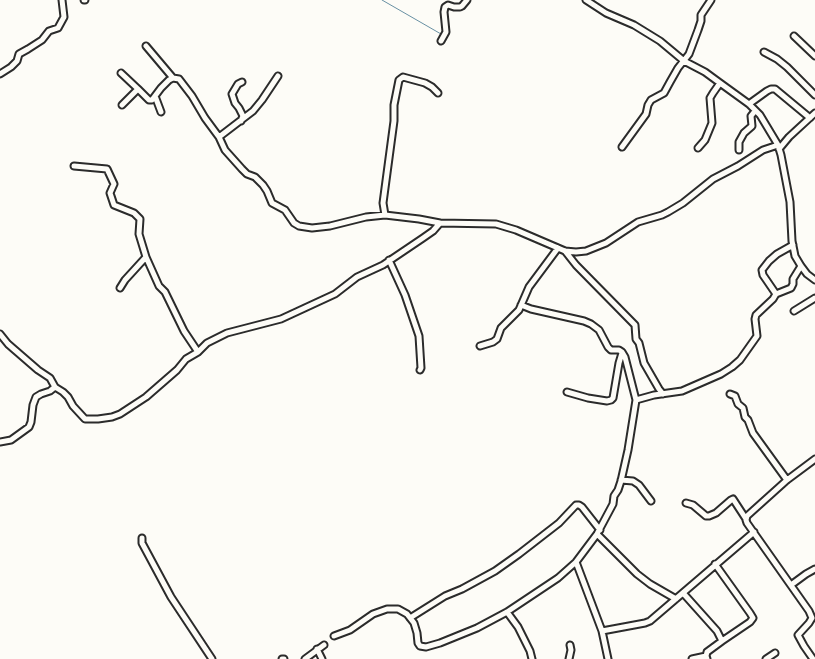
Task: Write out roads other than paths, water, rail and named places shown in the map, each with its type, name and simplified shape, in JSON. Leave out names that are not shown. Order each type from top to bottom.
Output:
[{"type":"street","points":[[0,74],[17,61],[19,54],[42,40],[49,31],[58,28],[64,17],[62,0]]},
{"type":"street","points":[[441,41],[446,32],[445,7],[460,7],[467,0]]},
{"type":"street","points":[[586,0],[606,13],[634,24],[660,41],[684,61],[705,72],[755,110],[778,147],[788,185],[795,256],[801,266],[815,280]]},
{"type":"street","points":[[622,147],[646,114],[651,100],[664,93],[678,68],[689,54],[701,21],[701,15],[711,0]]},
{"type":"street","points":[[794,36],[815,56]]},
{"type":"street","points":[[146,46],[173,78],[179,79],[183,83],[219,137],[225,150],[247,174],[255,177],[263,185],[272,203],[285,210],[294,223],[299,226],[312,228],[385,215],[440,223],[486,224],[509,227],[565,251],[586,252],[606,243],[638,222],[662,215],[683,203],[713,180],[763,150],[778,147],[815,113]]},
{"type":"street","points":[[764,52],[787,67],[815,95]]},
{"type":"street","points":[[121,73],[149,100],[152,100],[161,88],[173,78]]},
{"type":"street","points":[[219,137],[253,111],[278,76]]},
{"type":"street","points":[[385,215],[383,203],[394,122],[394,105],[399,80],[403,77],[426,83],[432,86],[438,93]]},
{"type":"street","points":[[240,122],[243,116],[232,94],[238,84],[242,82]]},
{"type":"street","points":[[698,148],[705,140],[712,123],[710,98],[720,83]]},
{"type":"street","points":[[122,105],[138,89]]},
{"type":"street","points":[[749,104],[767,90],[775,89],[810,118]]},
{"type":"street","points":[[155,96],[161,112]]},
{"type":"street","points":[[739,150],[739,142],[744,133],[752,126],[751,116],[755,110]]},
{"type":"street","points":[[74,166],[107,169],[114,184],[110,193],[114,205],[134,213],[140,219],[139,234],[146,258],[159,286],[165,292],[184,331],[198,352]]},
{"type":"street","points":[[0,334],[8,344],[50,378],[55,387],[68,397],[73,406],[85,419],[112,417],[146,397],[177,370],[186,359],[198,352],[207,343],[227,333],[281,319],[335,294],[357,277],[389,260],[423,238],[440,223]]},
{"type":"street","points":[[776,294],[763,275],[762,270],[777,254],[793,245]]},
{"type":"street","points":[[480,346],[497,339],[501,328],[519,310],[528,287],[558,248]]},
{"type":"street","points":[[565,251],[576,265],[633,323],[644,363],[663,394]]},
{"type":"street","points":[[120,288],[146,258]]},
{"type":"street","points":[[389,260],[405,296],[419,336],[420,370]]},
{"type":"street","points":[[636,400],[687,389],[732,367],[740,360],[757,336],[756,315],[776,294],[790,288],[801,266]]},
{"type":"street","points":[[794,312],[815,298]]},
{"type":"street","points":[[334,636],[350,630],[373,614],[387,609],[398,609],[407,614],[414,623],[420,646],[426,647],[456,637],[507,612],[558,578],[576,562],[599,532],[613,504],[614,496],[621,480],[636,400],[627,362],[619,350],[611,350],[608,347],[599,330],[591,324],[521,305]]},
{"type":"street","points":[[567,392],[588,398],[611,400],[622,353]]},
{"type":"street","points":[[0,442],[11,440],[29,427],[36,397],[55,387]]},
{"type":"street","points":[[730,394],[735,396],[738,404],[743,408],[744,417],[748,420],[753,433],[787,480]]},
{"type":"street","points":[[746,520],[747,516],[787,480],[815,460]]},
{"type":"street","points":[[621,480],[633,481],[639,485],[651,501]]},
{"type":"street","points":[[686,504],[693,505],[706,516],[709,516],[733,499],[809,611],[812,618],[809,624],[798,634],[813,659]]},
{"type":"street","points":[[410,618],[445,596],[486,576],[519,554],[559,523],[576,505],[582,507],[599,532],[637,574],[676,600]]},
{"type":"street","points":[[602,631],[623,624],[650,621],[754,532]]},
{"type":"street","points":[[142,538],[142,544],[171,597],[212,659]]},
{"type":"street","points":[[576,562],[602,631],[608,659]]},
{"type":"street","points":[[692,659],[706,658],[707,652],[750,622],[752,618],[716,564]]},
{"type":"street","points":[[791,585],[815,568]]},
{"type":"street","points":[[683,593],[717,631],[722,641]]},
{"type":"street","points":[[507,612],[518,627],[530,650],[532,659]]},
{"type":"street","points":[[305,659],[324,645]]},
{"type":"street","points":[[569,659],[570,645]]},
{"type":"street","points":[[317,649],[322,659]]},
{"type":"street","points":[[766,659],[775,653]]},
{"type":"waterway","points":[[382,0],[441,34]]}]
